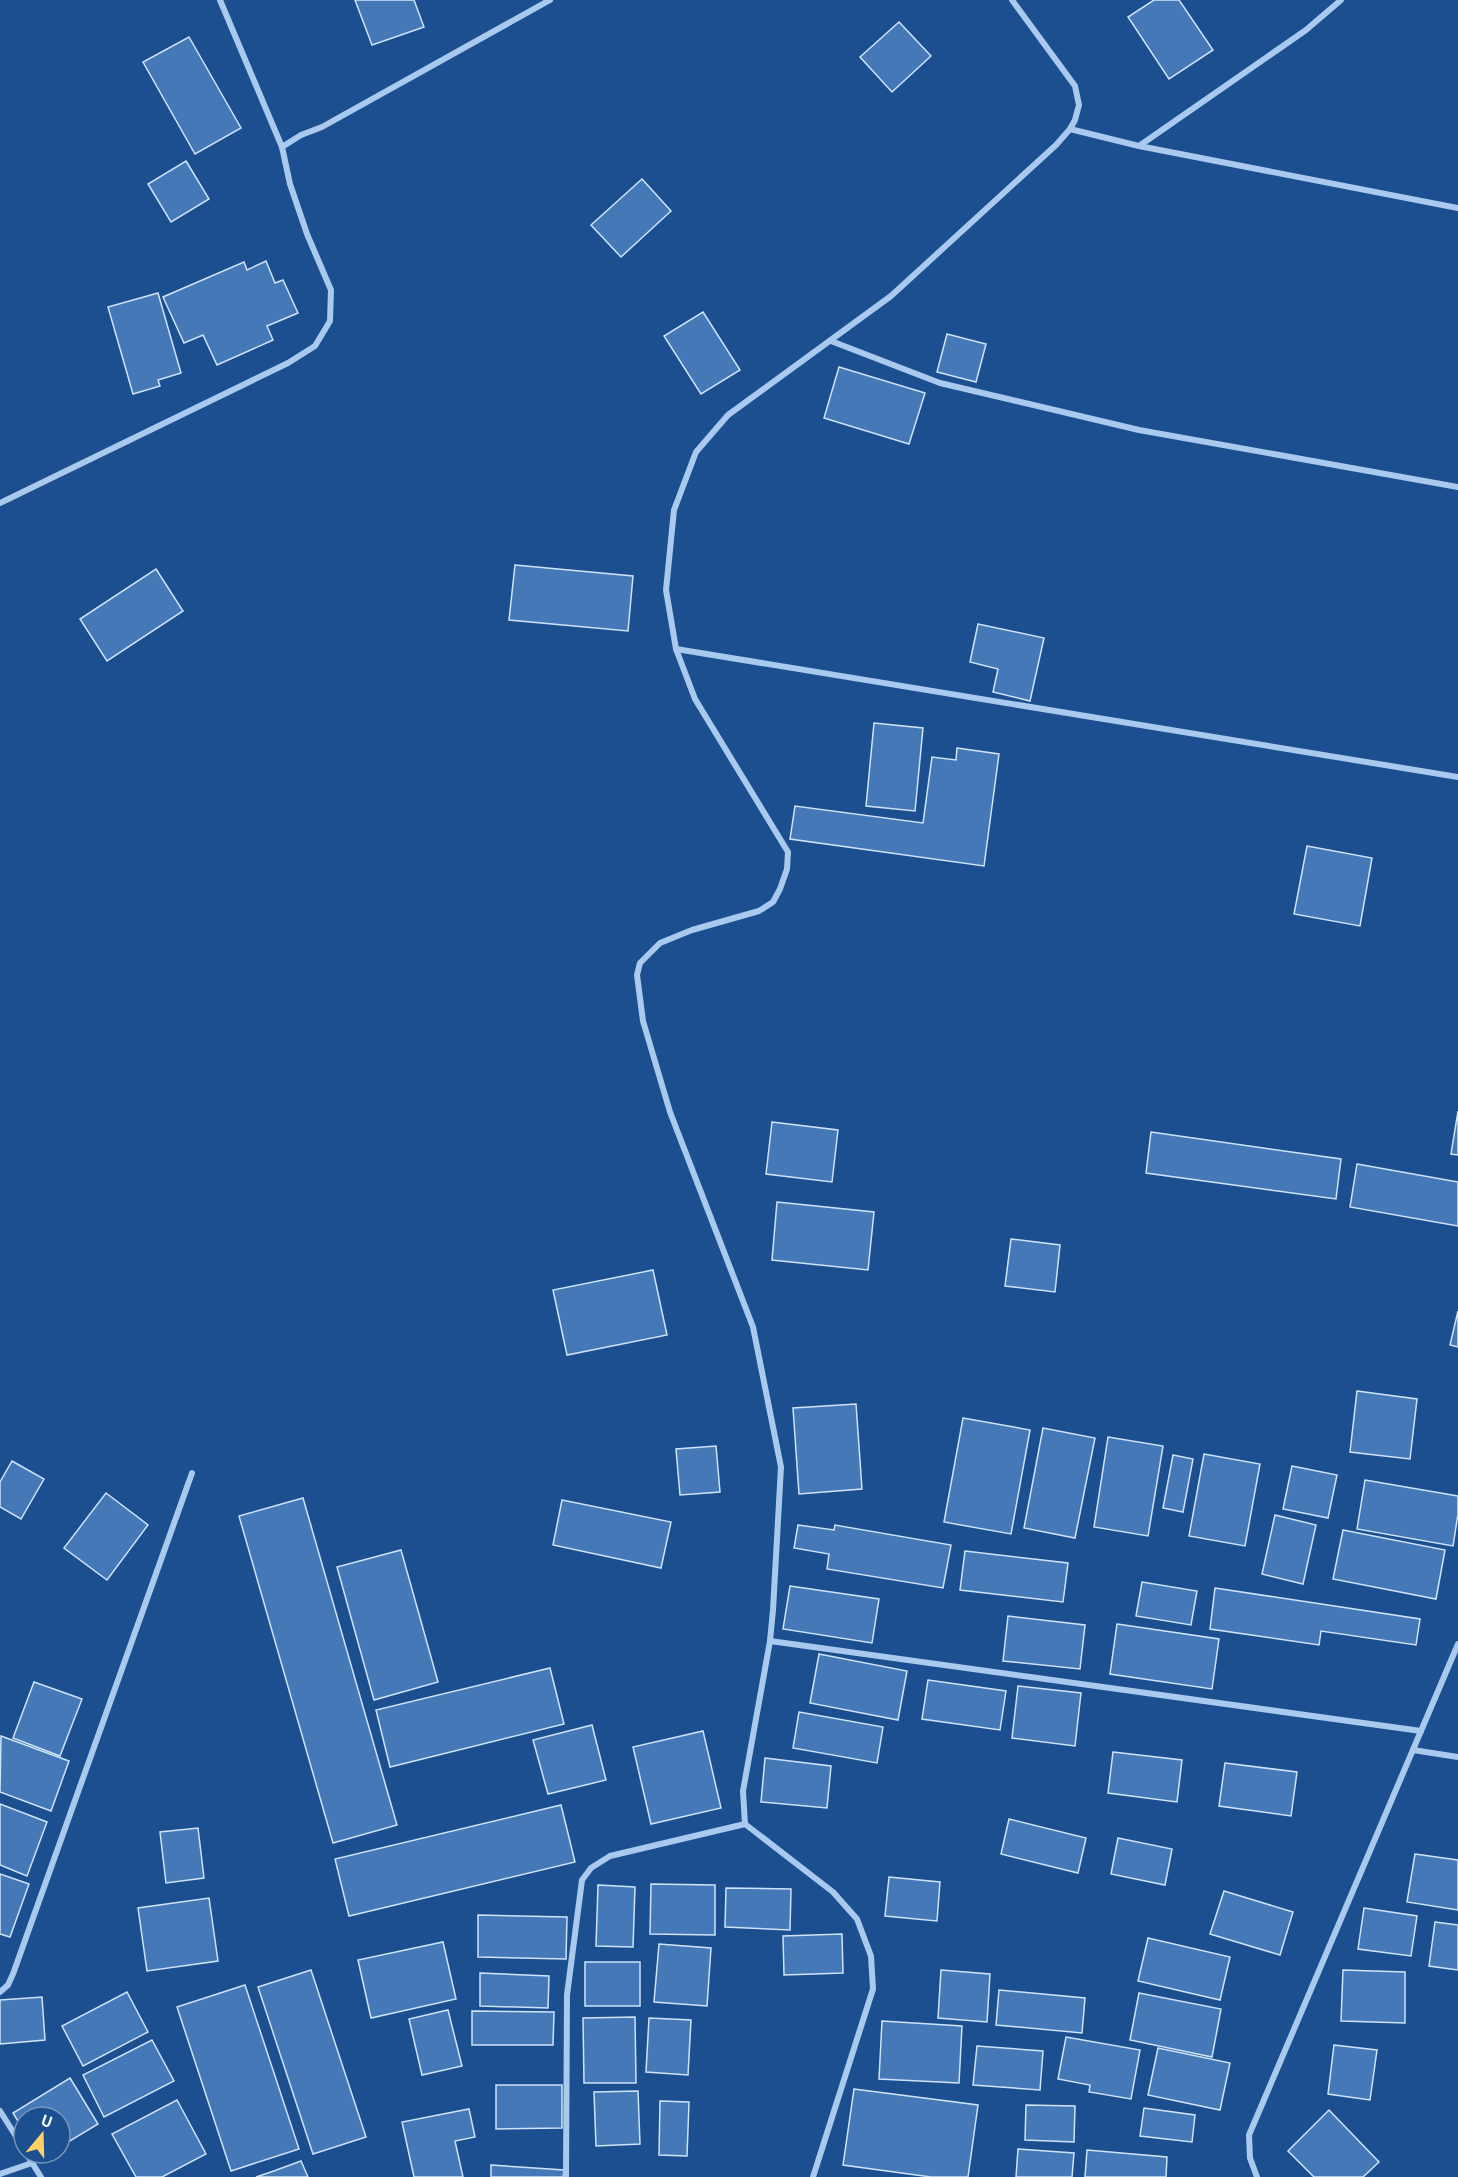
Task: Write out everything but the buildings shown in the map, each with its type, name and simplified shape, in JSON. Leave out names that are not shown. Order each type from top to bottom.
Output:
[{"type":"street","points":[[0,503],[288,363],[315,346],[330,321],[331,290],[293,194],[282,147],[220,0]]},
{"type":"street","points":[[282,147],[550,0]]},
{"type":"street","points":[[813,2177],[873,1989],[871,1956],[857,1919],[833,1892],[745,1824],[743,1791],[770,1641],[781,1467],[753,1327],[670,1112],[643,1021],[637,975],[640,963],[660,942],[692,930],[759,911],[773,902],[787,869],[788,852],[695,699],[676,649],[666,590],[674,510],[696,452],[728,415],[891,296],[1056,146],[1070,129],[1079,105],[1075,86],[1012,0]]},
{"type":"street","points":[[1139,146],[1306,30],[1341,0]]},
{"type":"street","points":[[1070,129],[1139,146],[1458,208]]},
{"type":"street","points":[[831,341],[940,383],[1128,428],[1458,488]]},
{"type":"street","points":[[676,649],[1458,777]]},
{"type":"street","points":[[0,1992],[8,1985],[13,1974],[192,1473]]},
{"type":"street","points":[[770,1641],[1421,1731]]},
{"type":"street","points":[[1257,2177],[1250,2158],[1249,2135],[1458,1644]]},
{"type":"street","points":[[1413,1750],[1458,1757]]},
{"type":"street","points":[[566,2177],[566,2003],[582,1880],[591,1868],[610,1856],[745,1824]]},
{"type":"street","points":[[0,2110],[12,2130]]},
{"type":"street","points":[[0,2174],[26,2165]]}]
